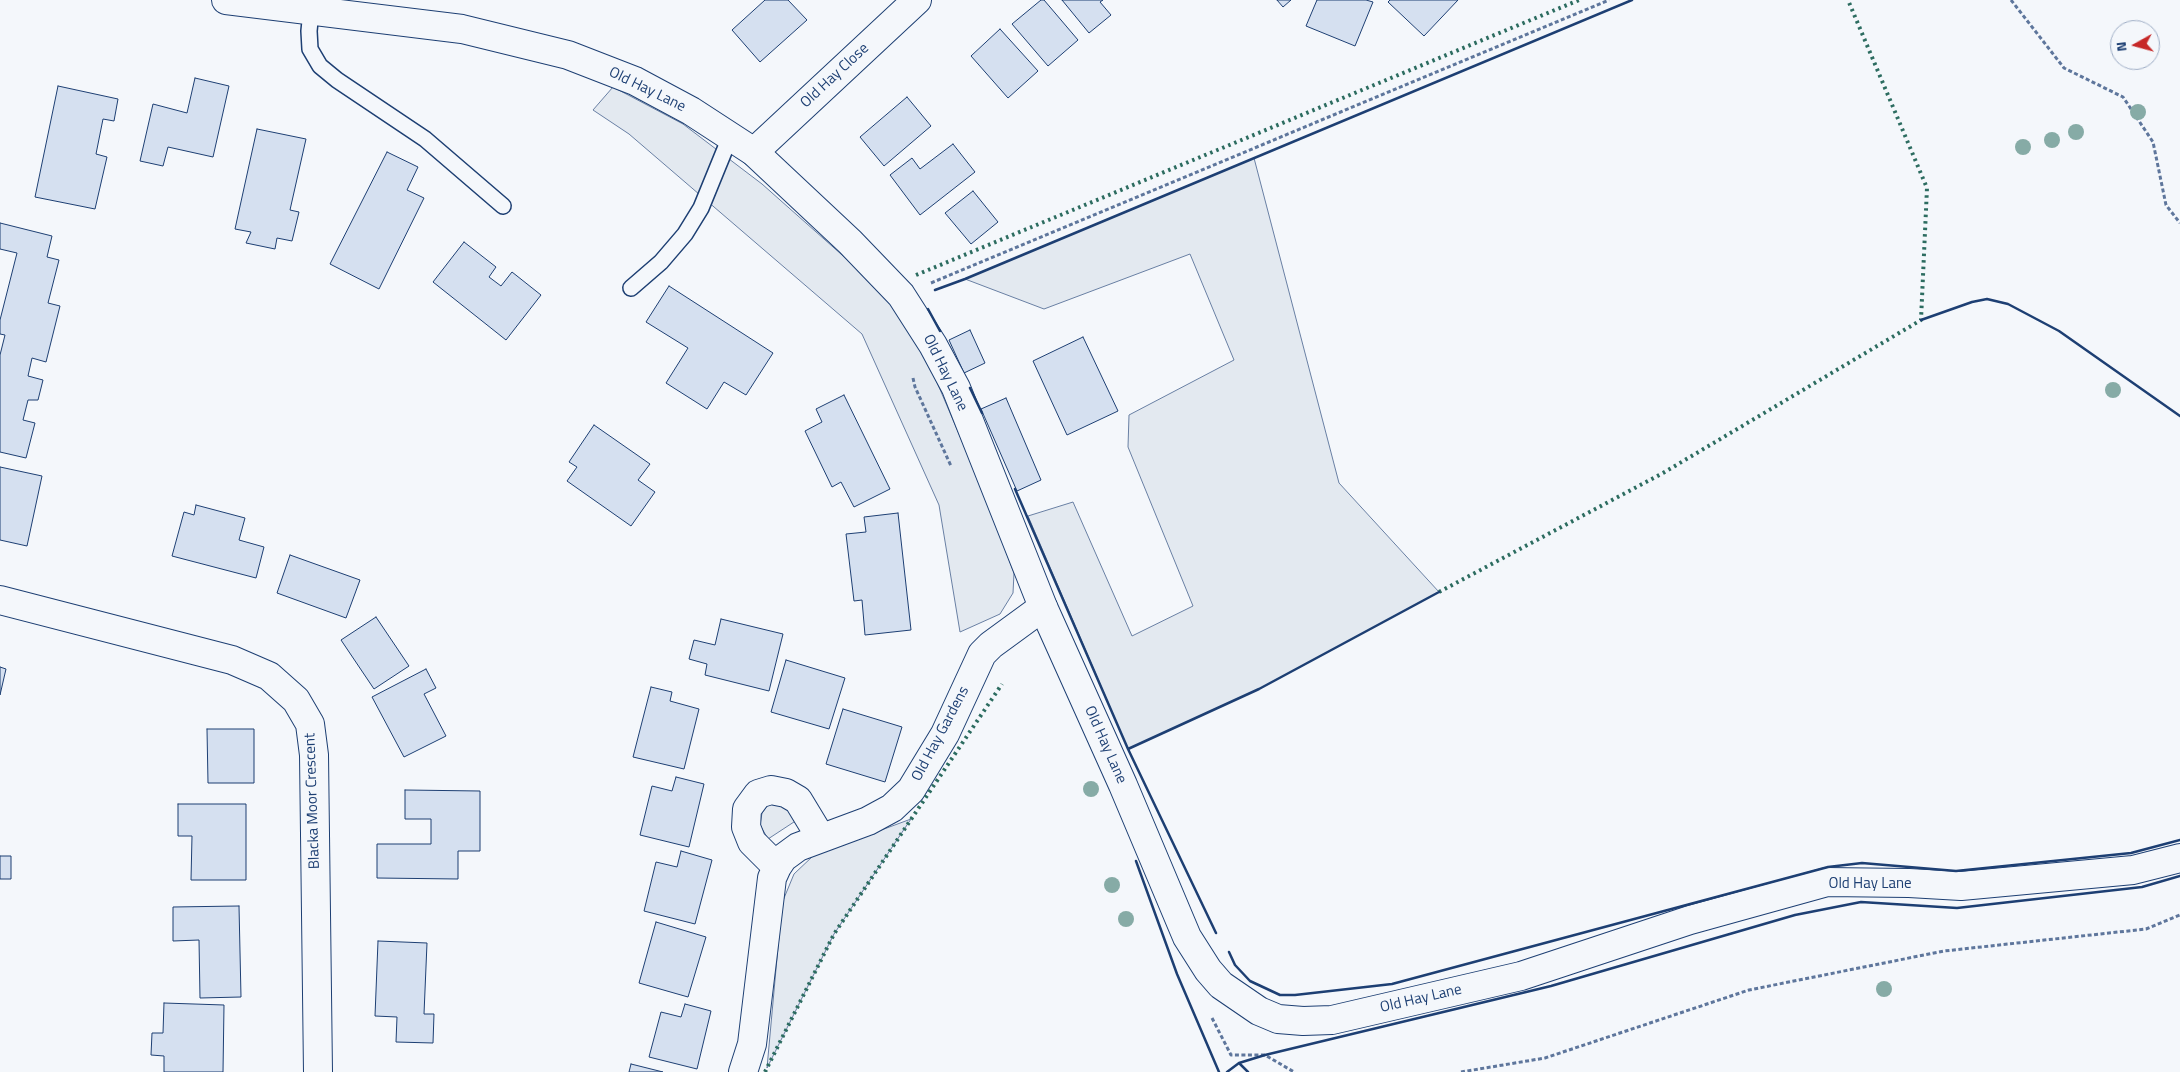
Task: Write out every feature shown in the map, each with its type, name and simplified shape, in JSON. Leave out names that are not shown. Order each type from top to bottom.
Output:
[{"type":"street","name":"Old Hay Lane","points":[[226,0],[462,29],[568,55],[635,82],[691,111],[754,152],[850,242],[901,295],[933,345],[956,388],[1043,607],[1123,785],[1187,937],[1208,970],[1221,984],[1259,1011],[1278,1019],[1303,1021],[1332,1020],[1520,976],[1690,920],[1827,882],[1961,886],[2133,870],[2180,858]]},
{"type":"street","name":"Old Hay Close","points":[[754,152],[917,0]]},
{"type":"street","name":"Blacka Moor Crescent","points":[[0,600],[232,660],[270,676],[296,700],[310,724],[314,755],[318,1072]]},
{"type":"street","name":"Old Hay Gardens","points":[[743,1072],[752,1044],[772,878],[777,867],[783,858],[798,847],[868,821],[892,808],[912,790],[945,734],[982,654],[990,644],[1043,607]]},
{"type":"street","points":[[777,867],[752,842],[746,827],[747,809],[758,794],[770,790],[786,793],[798,800],[821,838]]},
{"type":"lane","points":[[311,11],[310,49],[320,66],[337,80],[425,139],[504,206]]},
{"type":"lane","points":[[631,288],[661,262],[685,234],[701,208],[730,137]]},
{"type":"path","points":[[901,295],[1609,0]]},
{"type":"path","points":[[2011,0],[2064,68],[2123,97],[2153,142],[2166,205],[2180,223]]},
{"type":"path","points":[[1461,1072],[1545,1058],[1749,990],[1944,951],[2146,928],[2180,915]]},
{"type":"shaded area","points":[[613,87],[683,124],[762,184],[877,286],[919,340],[985,495],[1014,573],[1013,593],[1000,614],[960,632],[939,505],[862,334],[629,134],[593,110]]},
{"type":"shaded area","points":[[1254,158],[1339,483],[1439,592],[1259,689],[1128,749],[1028,516],[1073,502],[1132,636],[1193,606],[1128,447],[1129,415],[1234,360],[1190,254],[1044,309],[965,279]]},
{"type":"shaded area","points":[[777,800],[800,818],[768,839],[760,825],[762,813],[768,805]]},
{"type":"shaded area","points":[[911,819],[834,934],[767,1068],[782,903],[794,874],[814,855]]},
{"type":"building","points":[[765,0],[788,0],[807,20],[760,62],[732,30]]},
{"type":"building","points":[[1041,0],[1044,0],[1078,40],[1048,66],[1012,24]]},
{"type":"building","points":[[1062,0],[1103,0],[1100,2],[1111,15],[1089,33]]},
{"type":"building","points":[[1277,0],[1291,0],[1283,7]]},
{"type":"building","points":[[1317,0],[1366,0],[1373,2],[1355,46],[1306,26]]},
{"type":"building","points":[[1390,0],[1458,0],[1424,36],[1388,2]]},
{"type":"building","points":[[1000,29],[1038,71],[1008,98],[971,56]]},
{"type":"building","points":[[195,78],[229,86],[213,157],[168,147],[163,166],[140,161],[153,104],[187,113]]},
{"type":"building","points":[[58,86],[118,99],[114,121],[103,119],[96,154],[107,157],[95,209],[35,197]]},
{"type":"building","points":[[907,97],[931,126],[884,166],[860,137]]},
{"type":"building","points":[[257,129],[306,139],[290,210],[299,212],[292,241],[277,238],[275,249],[246,243],[251,232],[235,229]]},
{"type":"building","points":[[953,144],[975,172],[920,215],[890,175],[912,158],[920,169]]},
{"type":"building","points":[[387,152],[418,167],[407,190],[424,198],[379,289],[330,264]]},
{"type":"building","points":[[973,191],[998,222],[971,244],[945,213]]},
{"type":"building","points":[[0,223],[52,236],[47,257],[59,260],[48,303],[60,306],[46,362],[32,358],[28,376],[43,380],[38,400],[28,400],[23,420],[35,423],[26,458],[0,452],[0,355],[5,335],[0,334],[0,320],[17,253],[0,249]]},
{"type":"building","points":[[464,242],[496,267],[489,277],[501,286],[512,272],[541,295],[506,340],[433,282]]},
{"type":"building","points":[[669,286],[773,353],[746,395],[724,382],[707,409],[666,383],[688,348],[646,322]]},
{"type":"building","points":[[970,330],[985,363],[964,373],[949,340]]},
{"type":"building","points":[[1083,337],[1118,411],[1067,435],[1033,361]]},
{"type":"building","points":[[844,395],[890,489],[854,507],[841,482],[832,487],[805,431],[822,422],[816,409]]},
{"type":"building","points":[[1006,398],[1041,480],[1017,491],[981,409]]},
{"type":"building","points":[[594,425],[650,464],[638,480],[655,492],[631,526],[567,481],[577,467],[569,462]]},
{"type":"building","points":[[0,467],[42,476],[27,546],[0,540]]},
{"type":"building","points":[[196,505],[245,518],[239,540],[264,547],[256,578],[172,556],[184,512],[194,515]]},
{"type":"building","points":[[898,513],[911,630],[865,635],[862,600],[854,601],[846,534],[866,532],[864,517]]},
{"type":"building","points":[[290,555],[360,580],[346,618],[277,593]]},
{"type":"building","points":[[376,617],[409,666],[374,689],[341,640]]},
{"type":"building","points":[[721,619],[783,634],[769,691],[705,675],[707,664],[689,659],[694,640],[715,645]]},
{"type":"building","points":[[786,660],[845,678],[829,729],[771,712]]},
{"type":"building","points":[[0,667],[6,669],[0,695]]},
{"type":"building","points":[[426,669],[436,688],[424,694],[446,736],[404,757],[372,697]]},
{"type":"building","points":[[651,687],[672,692],[670,701],[699,709],[684,769],[633,757]]},
{"type":"building","points":[[843,709],[902,727],[885,782],[826,764]]},
{"type":"building","points":[[207,729],[254,729],[254,783],[208,783]]},
{"type":"building","points":[[676,777],[704,784],[689,847],[640,835],[652,786],[672,791]]},
{"type":"building","points":[[405,790],[480,791],[480,851],[458,851],[458,879],[377,878],[377,844],[431,844],[431,819],[405,819]]},
{"type":"building","points":[[178,804],[246,804],[246,880],[191,880],[192,836],[178,836]]},
{"type":"building","points":[[681,851],[712,860],[695,924],[644,911],[656,862],[677,867]]},
{"type":"building","points":[[0,856],[11,856],[11,879],[0,879]]},
{"type":"building","points":[[239,906],[241,997],[200,998],[199,940],[173,941],[173,907]]},
{"type":"building","points":[[656,922],[706,937],[688,997],[639,983]]},
{"type":"building","points":[[378,941],[427,943],[424,1014],[434,1014],[433,1043],[396,1042],[397,1017],[375,1016]]},
{"type":"building","points":[[164,1003],[224,1005],[223,1072],[164,1072],[164,1056],[151,1055],[152,1033],[163,1033]]},
{"type":"building","points":[[685,1004],[711,1011],[697,1069],[649,1057],[661,1012],[681,1017]]},
{"type":"building","points":[[631,1064],[663,1072],[629,1072]]},
{"type":"hedge","points":[[916,275],[1579,0]]},
{"type":"hedge","points":[[1439,592],[1663,473],[1921,320],[1927,188],[1848,0]]},
{"type":"hedge","points":[[765,1072],[834,934],[1002,684]]},
{"type":"wall","points":[[935,290],[1632,0]]},
{"type":"wall","points":[[1921,320],[1972,302],[1987,299],[2008,304],[2059,331],[2180,416]]},
{"type":"wall","points":[[928,309],[940,331]]},
{"type":"wall","points":[[970,388],[982,413]]},
{"type":"wall","points":[[1015,489],[1128,749]]},
{"type":"wall","points":[[1216,933],[1128,749],[1259,689],[1439,592]]},
{"type":"wall","points":[[1229,952],[1235,965],[1250,981],[1280,995],[1392,984],[1828,867],[1862,863],[1956,871],[2131,853],[2180,840]]},
{"type":"wall","points":[[1136,861],[1177,974],[1219,1072]]},
{"type":"wall","points":[[1227,1072],[1239,1063],[1265,1055],[1551,986],[1795,915],[1861,902],[1957,908],[2142,887],[2180,876]]},
{"type":"wall","points":[[1239,1063],[1248,1072]]}]
